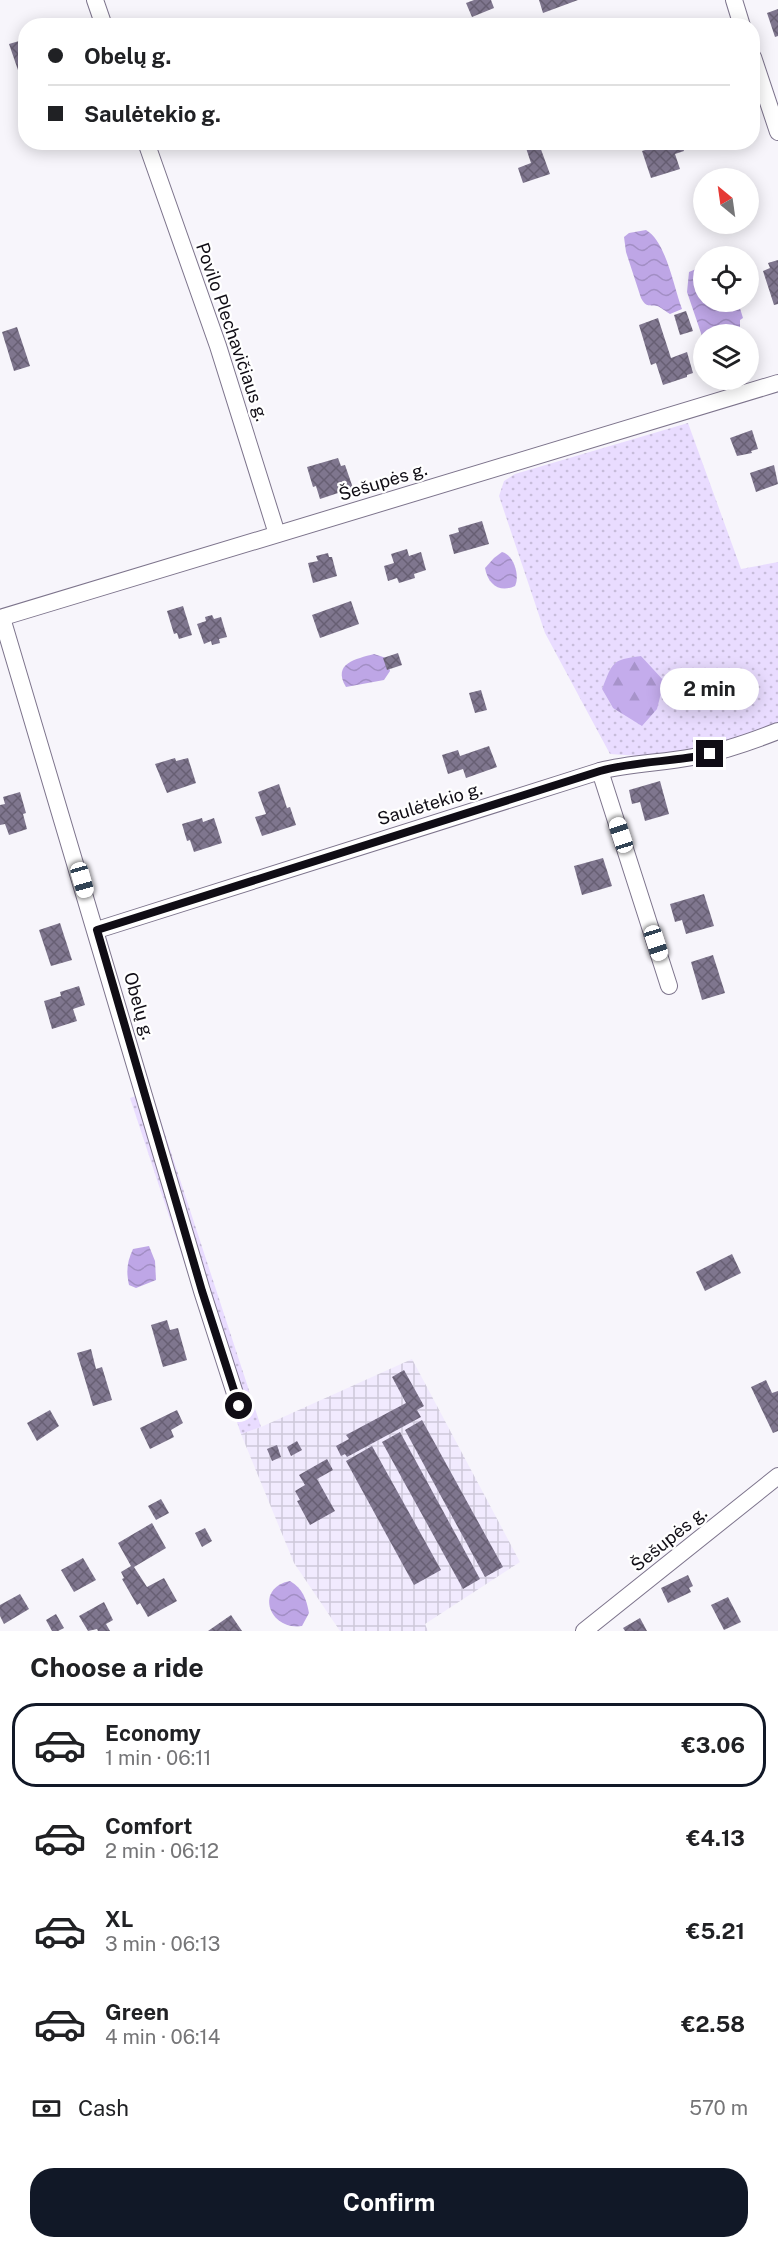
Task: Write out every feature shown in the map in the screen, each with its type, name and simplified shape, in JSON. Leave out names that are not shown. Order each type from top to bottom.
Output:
[{"type":"street","points":[[95,0],[101,18]]},
{"type":"street","points":[[734,0],[740,18]]},
{"type":"street","points":[[760,78],[778,132]]},
{"type":"street","name":"Povilo Plechavičiaus g.","points":[[149,150],[218,346],[277,534]]},
{"type":"street","name":"Šešupės g.","points":[[1,618],[778,383]]},
{"type":"street","name":"Obelų g.","points":[[1,618],[97,930],[202,1291],[239,1406]]},
{"type":"street","name":"Saulėtekio g.","points":[[97,930],[620,765],[691,758],[728,750],[778,731]]},
{"type":"street","points":[[600,771],[669,986]]},
{"type":"street","name":"Šešupės g.","points":[[584,1631],[778,1476]]},
{"type":"shaded area","points":[[688,423],[741,569],[778,562],[778,731],[702,760],[610,754],[545,633],[499,496],[504,481],[515,474]],"holes":[[[641,656],[652,670],[613,708],[602,689],[612,666]]]},
{"type":"shaded area","points":[[151,1091],[261,1427],[241,1434],[130,1098]]},
{"type":"shaded area","points":[[412,1359],[520,1562],[425,1624],[428,1631],[340,1631],[294,1563],[241,1434]]},
{"type":"green space","points":[[641,656],[664,681],[657,709],[642,726],[613,708],[602,689],[614,664],[624,659]]},
{"type":"water","points":[[646,230],[659,244],[664,254],[682,309],[670,314],[659,307],[644,303],[626,252],[624,237],[629,233]]},
{"type":"water","points":[[693,270],[693,310],[687,292],[689,272]]},
{"type":"water","points":[[694,312],[741,312],[743,318],[740,324],[698,324]]},
{"type":"water","points":[[502,552],[513,561],[517,577],[515,586],[504,589],[492,583],[485,568]]},
{"type":"water","points":[[374,654],[386,658],[390,671],[384,680],[346,687],[342,679],[344,667],[354,660]]},
{"type":"water","points":[[149,1246],[155,1261],[156,1280],[136,1288],[129,1285],[127,1271],[129,1258],[133,1249]]},
{"type":"water","points":[[290,1581],[301,1591],[307,1603],[309,1613],[302,1626],[291,1626],[281,1622],[270,1608],[269,1600],[272,1592],[279,1585]]},
{"type":"building","points":[[474,0],[491,0],[494,8],[472,17],[466,3]]},
{"type":"building","points":[[539,0],[578,0],[543,13]]},
{"type":"building","points":[[778,9],[778,36],[775,37],[767,13]]},
{"type":"building","points":[[18,41],[18,70],[9,44]]},
{"type":"building","points":[[527,150],[541,150],[550,174],[523,183],[518,168],[531,163]]},
{"type":"building","points":[[684,150],[675,154],[680,169],[651,178],[642,151]]},
{"type":"building","points":[[778,260],[778,304],[774,305],[763,271],[770,268],[768,263]]},
{"type":"building","points":[[686,311],[693,331],[680,335],[674,315]]},
{"type":"building","points":[[658,318],[671,358],[687,352],[693,373],[663,385],[656,363],[651,365],[639,325]]},
{"type":"building","points":[[17,327],[30,366],[14,371],[2,332]]},
{"type":"building","points":[[752,430],[758,449],[751,451],[752,453],[737,456],[730,438]]},
{"type":"building","points":[[338,458],[341,466],[345,465],[353,488],[320,499],[316,486],[313,487],[307,467]]},
{"type":"building","points":[[774,465],[778,484],[756,492],[750,473]]},
{"type":"building","points":[[482,521],[489,544],[454,554],[449,535],[459,532],[458,528]]},
{"type":"building","points":[[407,549],[409,556],[421,552],[426,570],[414,574],[415,578],[399,583],[397,578],[388,581],[384,566],[394,563],[391,554]]},
{"type":"building","points":[[328,553],[329,557],[332,557],[337,576],[313,583],[308,563],[318,561],[316,556]]},
{"type":"building","points":[[351,601],[359,624],[320,638],[312,615]]},
{"type":"building","points":[[183,606],[192,635],[179,639],[177,633],[174,634],[167,611]]},
{"type":"building","points":[[212,615],[214,619],[221,617],[227,637],[219,639],[220,643],[212,645],[211,641],[204,644],[197,624],[206,621],[205,617]]},
{"type":"building","points":[[398,653],[402,665],[387,670],[383,658]]},
{"type":"building","points":[[481,690],[487,710],[475,713],[469,693]]},
{"type":"building","points":[[489,746],[497,767],[466,778],[463,769],[448,774],[442,755],[458,750],[460,756]]},
{"type":"building","points":[[175,758],[176,761],[188,758],[196,783],[167,793],[155,764]]},
{"type":"building","points":[[660,781],[669,814],[645,821],[640,802],[632,804],[629,790]]},
{"type":"building","points":[[279,784],[287,808],[290,807],[296,825],[262,836],[255,817],[266,814],[258,792]]},
{"type":"building","points":[[20,792],[26,813],[23,814],[27,829],[9,835],[5,824],[0,825],[0,805],[5,804],[3,797]]},
{"type":"building","points":[[202,818],[203,822],[214,818],[222,843],[194,852],[190,840],[187,841],[182,824]]},
{"type":"building","points":[[603,858],[612,886],[582,895],[574,866]]},
{"type":"building","points":[[704,894],[714,926],[686,934],[682,920],[675,922],[670,904]]},
{"type":"building","points":[[60,923],[72,960],[51,966],[39,930]]},
{"type":"building","points":[[713,955],[725,993],[702,1000],[691,962]]},
{"type":"building","points":[[79,986],[85,1005],[73,1009],[77,1021],[52,1029],[44,1001],[61,996],[60,992]]},
{"type":"building","points":[[732,1254],[741,1273],[705,1291],[696,1272]]},
{"type":"building","points":[[167,1320],[170,1330],[178,1328],[187,1360],[163,1367],[151,1325]]},
{"type":"building","points":[[91,1349],[96,1369],[102,1367],[112,1400],[93,1406],[77,1353]]},
{"type":"building","points":[[404,1370],[424,1406],[417,1410],[421,1417],[347,1457],[345,1454],[341,1456],[336,1446],[349,1439],[346,1435],[406,1403],[392,1377]]},
{"type":"building","points":[[766,1380],[772,1393],[778,1391],[778,1431],[773,1433],[751,1387]]},
{"type":"building","points":[[50,1410],[59,1426],[37,1441],[27,1423]]},
{"type":"building","points":[[177,1410],[183,1423],[171,1430],[174,1437],[150,1449],[140,1428]]},
{"type":"building","points":[[422,1420],[503,1567],[485,1577],[405,1430]]},
{"type":"building","points":[[400,1432],[480,1579],[463,1589],[382,1442]]},
{"type":"building","points":[[297,1441],[302,1450],[291,1456],[287,1447]]},
{"type":"building","points":[[277,1445],[281,1457],[272,1461],[267,1449]]},
{"type":"building","points":[[372,1446],[441,1570],[414,1585],[346,1461]]},
{"type":"building","points":[[327,1459],[333,1470],[317,1479],[335,1511],[310,1525],[297,1501],[300,1500],[295,1491],[305,1485],[299,1475]]},
{"type":"building","points":[[161,1499],[169,1513],[156,1520],[148,1506]]},
{"type":"building","points":[[152,1523],[166,1548],[134,1567],[147,1587],[164,1578],[177,1601],[148,1617],[140,1603],[137,1605],[122,1579],[124,1578],[121,1572],[131,1566],[118,1543]]},
{"type":"building","points":[[205,1528],[212,1541],[202,1547],[195,1533]]},
{"type":"building","points":[[83,1558],[96,1580],[74,1592],[61,1570]]},
{"type":"building","points":[[688,1575],[693,1586],[689,1588],[691,1592],[668,1603],[661,1588]]},
{"type":"building","points":[[20,1594],[29,1609],[4,1624],[0,1616],[0,1605]]},
{"type":"building","points":[[728,1597],[741,1622],[724,1630],[711,1605]]},
{"type":"building","points":[[104,1602],[113,1620],[106,1624],[110,1631],[98,1631],[97,1629],[88,1631],[79,1616]]},
{"type":"building","points":[[56,1614],[64,1628],[52,1631],[46,1620]]},
{"type":"building","points":[[231,1615],[242,1631],[208,1631]]},
{"type":"building","points":[[640,1618],[647,1631],[625,1631],[623,1628]]},
{"type":"route","points":[[239,1406],[202,1291],[97,930],[620,765],[710,754]]}]
